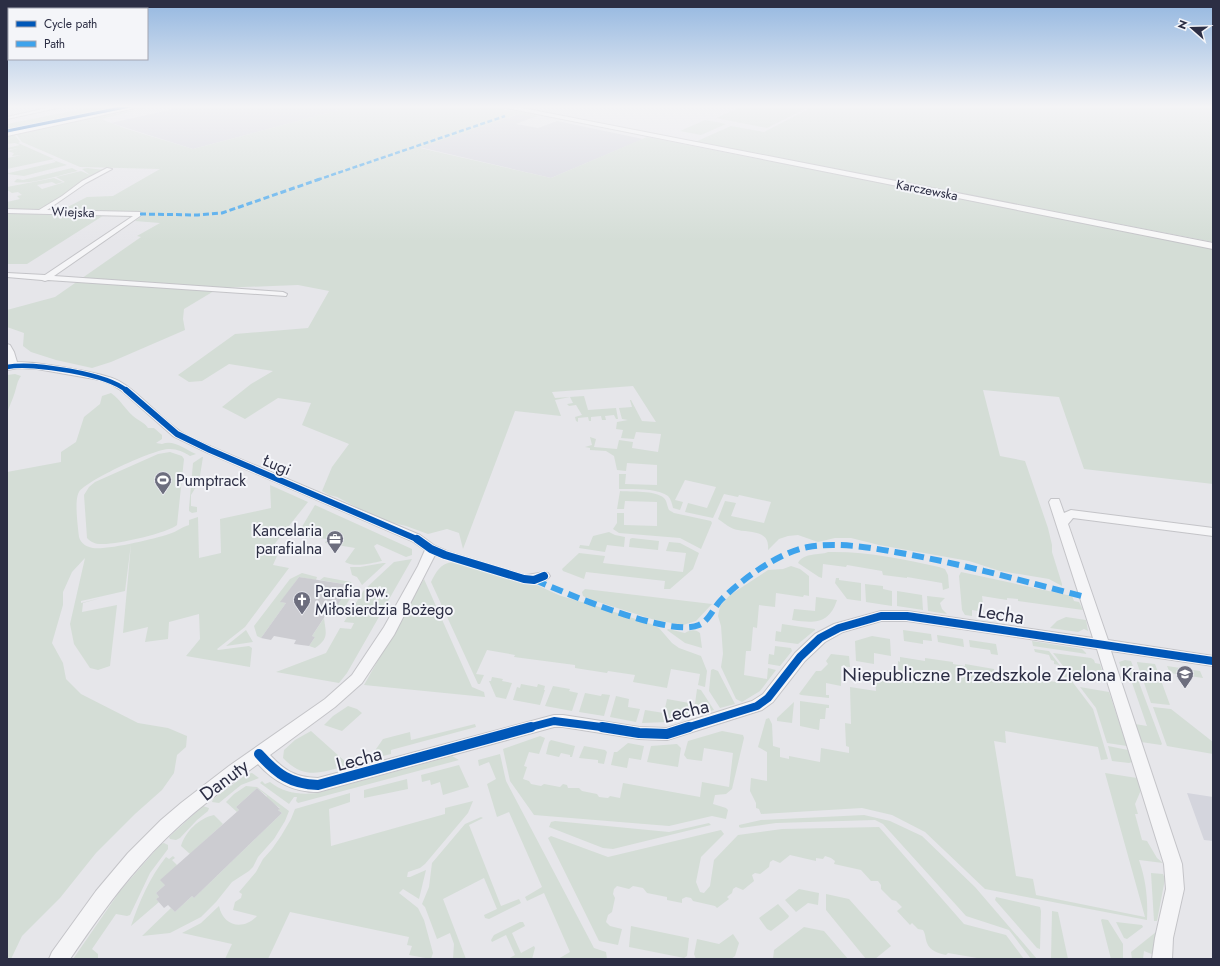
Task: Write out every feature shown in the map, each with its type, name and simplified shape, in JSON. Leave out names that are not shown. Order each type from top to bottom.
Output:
[{"type":"main road","name":"Karczewska","points":[[730,151],[1213,246]]},
{"type":"street","points":[[41,212],[84,182],[109,169]]},
{"type":"street","name":"Wiejska","points":[[7,211],[140,214],[45,279]]},
{"type":"street","points":[[7,275],[45,279],[284,294]]},
{"type":"street","points":[[7,347],[10,352],[10,366]]},
{"type":"street","name":"Ługi","points":[[10,366],[37,366],[102,378],[114,382],[125,389],[177,434],[188,440],[416,538],[431,549],[524,578],[534,580],[544,576]]},
{"type":"street","points":[[1055,502],[1145,773],[1173,864],[1175,889],[1164,938],[1162,959]]},
{"type":"street","points":[[1062,524],[1066,517],[1071,514],[1213,532]]},
{"type":"street","name":"Danuty","points":[[59,959],[102,897],[150,842],[187,808],[235,771],[330,703],[357,679],[388,631],[424,566],[431,549]]},
{"type":"street","name":"Lecha","points":[[260,754],[279,776],[304,786],[318,786],[554,721],[563,721],[639,733],[655,734],[674,732],[757,706],[768,698],[800,657],[820,638],[839,628],[882,616],[907,616],[1213,661]]},
{"type":"shaded area","points":[[7,151],[36,151],[54,159],[7,169],[7,158],[22,155],[12,156],[14,153]]},
{"type":"shaded area","points":[[43,151],[433,151],[551,178],[614,151],[719,151],[1213,248],[1213,484],[1084,469],[1059,397],[983,390],[1000,456],[1025,461],[1048,528],[1052,552],[1062,586],[1049,579],[1000,571],[969,561],[879,545],[851,538],[835,538],[818,542],[798,535],[788,536],[779,539],[768,550],[768,544],[763,536],[754,532],[735,529],[718,519],[725,501],[736,503],[731,516],[764,523],[771,502],[739,495],[738,497],[724,494],[713,518],[685,512],[688,503],[707,508],[716,487],[685,480],[675,500],[683,502],[680,510],[673,508],[669,497],[664,493],[644,490],[619,489],[619,474],[626,474],[625,484],[657,485],[657,465],[627,463],[626,471],[617,470],[614,456],[606,451],[590,450],[590,448],[585,447],[592,445],[590,437],[596,439],[594,447],[617,449],[619,440],[633,442],[632,448],[658,452],[661,434],[636,432],[634,439],[621,438],[623,430],[616,429],[617,422],[628,420],[622,419],[619,408],[632,407],[630,400],[642,421],[656,422],[633,386],[552,392],[555,398],[584,396],[588,410],[616,408],[618,419],[616,419],[614,415],[605,416],[606,420],[602,420],[601,416],[591,417],[591,421],[589,421],[588,417],[578,418],[578,422],[576,421],[575,417],[582,415],[576,405],[569,406],[567,404],[573,403],[570,397],[555,400],[561,416],[515,411],[463,549],[459,533],[447,529],[428,534],[406,526],[381,520],[337,497],[322,491],[332,467],[349,444],[302,425],[311,403],[278,398],[245,419],[222,407],[251,384],[273,371],[229,364],[202,381],[189,382],[178,375],[235,334],[308,328],[329,291],[298,285],[219,288],[184,309],[183,319],[185,330],[111,362],[92,368],[56,360],[31,352],[23,346],[24,333],[7,327],[7,310],[55,297],[141,237],[137,236],[160,223],[135,221],[147,213],[109,212],[27,264],[7,264],[7,212],[56,213],[87,197],[113,196],[160,169],[80,167]]},
{"type":"shaded area","points":[[436,151],[615,151],[551,178]]},
{"type":"shaded area","points":[[742,151],[1213,151],[1213,242]]},
{"type":"shaded area","points":[[53,160],[67,165],[24,176],[7,174],[7,172],[9,173],[56,162]]},
{"type":"shaded area","points":[[72,168],[78,171],[37,181],[21,183],[14,182],[17,179],[23,180]]},
{"type":"shaded area","points":[[87,168],[105,170],[74,186],[63,196],[41,209],[7,209],[7,202],[20,199],[17,196],[22,195],[18,192],[12,193],[7,190],[7,187],[54,178],[63,182],[56,184],[52,182],[37,185],[42,189],[65,182],[56,177],[81,171],[90,175],[82,169]]},
{"type":"shaded area","points":[[15,374],[21,376],[7,414],[7,375]]},
{"type":"shaded area","points":[[111,393],[133,416],[148,428],[154,428],[162,435],[162,439],[156,443],[175,444],[196,454],[190,456],[175,450],[162,450],[137,459],[108,473],[95,480],[79,492],[77,501],[77,520],[81,542],[86,546],[93,548],[131,544],[125,591],[81,601],[81,603],[101,598],[83,603],[82,612],[117,605],[110,666],[98,670],[90,668],[74,644],[70,624],[85,558],[72,572],[63,592],[63,605],[52,643],[63,663],[66,679],[81,694],[138,723],[168,728],[187,736],[186,747],[177,755],[174,773],[162,790],[135,814],[96,853],[60,898],[22,936],[11,959],[7,959],[7,472],[61,462],[61,452],[76,442],[84,417],[100,404],[102,396]]},
{"type":"shaded area","points":[[170,452],[182,456],[184,459],[177,525],[153,535],[118,543],[97,544],[87,538],[84,495],[89,487],[95,482],[158,454]]},
{"type":"shaded area","points":[[202,457],[199,482],[191,495],[191,506],[197,507],[197,512],[192,513],[189,511],[189,508],[193,463]]},
{"type":"shaded area","points":[[270,485],[308,502],[269,551],[277,556],[273,565],[289,568],[245,627],[217,649],[249,646],[252,648],[250,667],[186,656],[200,639],[199,614],[169,622],[168,639],[145,642],[148,627],[123,633],[131,544],[174,532],[189,525],[189,520],[198,517],[199,558],[221,553],[220,519],[271,508]]},
{"type":"shaded area","points":[[620,491],[643,492],[660,495],[666,501],[669,510],[674,513],[711,521],[712,523],[701,549],[680,538],[619,533],[613,529],[617,523],[617,513],[624,513],[624,525],[657,526],[657,502],[625,501],[624,509],[617,509]]},
{"type":"shaded area","points":[[315,505],[412,549],[412,555],[406,557],[377,544],[374,546],[382,561],[358,565],[345,562],[355,548],[325,543],[327,539],[297,535]]},
{"type":"shaded area","points":[[609,532],[625,537],[624,547],[607,545],[605,552],[579,548],[580,545],[589,546],[593,536]]},
{"type":"shaded area","points":[[630,539],[659,541],[658,550],[629,547]]},
{"type":"shaded area","points":[[669,542],[680,543],[699,553],[693,569],[670,589],[664,589],[665,581],[586,572],[584,579],[563,571],[562,569],[579,553],[605,556],[603,563],[683,572],[686,553],[666,551]]},
{"type":"shaded area","points":[[828,552],[870,554],[898,558],[939,567],[945,569],[948,575],[949,588],[943,590],[942,583],[907,577],[883,575],[882,571],[847,565],[846,567],[823,564],[822,578],[798,563],[804,557]]},
{"type":"shaded area","points":[[412,559],[347,673],[339,683],[276,672],[326,653],[340,628],[351,629],[354,623],[344,622],[364,590],[394,562]]},
{"type":"shaded area","points":[[452,562],[473,566],[530,582],[561,596],[651,624],[659,628],[672,643],[679,648],[701,656],[707,671],[705,687],[698,685],[700,674],[671,669],[667,688],[633,682],[635,675],[608,671],[607,673],[575,668],[575,665],[514,657],[515,655],[487,650],[476,674],[484,675],[480,684],[478,684],[431,582],[441,567]]},
{"type":"shaded area","points":[[386,563],[362,585],[357,577],[352,575],[350,567],[360,567]]},
{"type":"shaded area","points":[[791,566],[800,569],[809,576],[809,596],[804,595],[803,597],[776,593],[775,607],[759,605],[757,628],[753,627],[751,651],[746,651],[744,675],[767,679],[768,668],[776,670],[760,691],[742,702],[736,699],[721,667],[723,654],[721,626],[718,616],[720,606],[730,595],[768,570],[783,569]]},
{"type":"shaded area","points":[[961,572],[1072,596],[1074,601],[1079,602],[1083,610],[1018,601],[1018,599],[1007,598],[1007,600],[982,596],[984,612],[972,610],[972,616],[965,615],[962,610],[959,576]]},
{"type":"shaded area","points":[[302,573],[317,577],[316,580],[299,577],[281,602],[286,603],[261,638],[257,636],[254,626],[290,579]]},
{"type":"shaded area","points":[[324,577],[351,582],[355,590],[342,612],[332,613],[350,585],[320,580]]},
{"type":"shaded area","points":[[836,578],[839,578],[839,580],[861,583],[861,601],[847,599],[835,583]]},
{"type":"shaded area","points":[[424,579],[472,687],[484,692],[485,697],[364,685]]},
{"type":"shaded area","points":[[865,584],[883,586],[883,589],[892,591],[892,606],[866,602]]},
{"type":"shaded area","points":[[585,589],[712,604],[696,621],[683,625],[655,620],[589,599],[583,596],[582,592]]},
{"type":"shaded area","points":[[897,591],[922,595],[923,610],[897,606]]},
{"type":"shaded area","points":[[927,596],[945,598],[940,603],[942,609],[947,614],[928,611]]},
{"type":"shaded area","points":[[816,597],[837,600],[830,614],[825,618],[813,622],[792,620],[794,609],[815,611]]},
{"type":"shaded area","points":[[1066,617],[1086,620],[1088,631],[1084,629],[1078,632],[1050,628],[1057,621]]},
{"type":"shaded area","points":[[324,618],[326,632],[325,638],[315,648],[309,646],[315,637],[312,636]]},
{"type":"shaded area","points":[[782,624],[815,630],[798,644],[775,641],[776,631],[781,632]]},
{"type":"shaded area","points":[[246,630],[253,642],[226,646]]},
{"type":"shaded area","points":[[667,630],[685,633],[692,630],[700,633],[702,648],[685,643]]},
{"type":"shaded area","points":[[903,630],[931,634],[932,641],[923,640],[923,644],[904,641]]},
{"type":"shaded area","points":[[937,635],[963,639],[964,647],[938,642]]},
{"type":"shaded area","points":[[872,636],[890,639],[891,656],[874,653],[874,664],[856,661],[855,641]]},
{"type":"shaded area","points":[[969,640],[996,644],[998,655],[991,654],[990,650],[970,647]]},
{"type":"shaded area","points":[[1032,641],[1082,649],[1087,654],[1033,646]]},
{"type":"shaded area","points":[[775,646],[791,648],[792,651],[780,666],[768,664],[769,654],[774,655]]},
{"type":"shaded area","points":[[1034,649],[1049,651],[1093,709],[1108,759],[1101,760],[1098,747],[1005,731],[1006,743],[994,741],[1016,876],[1033,879],[1036,895],[1145,917],[1105,773],[1137,778],[1141,790],[1135,804],[1138,814],[1135,814],[1142,840],[1147,841],[1157,858],[1163,863],[1139,860],[1146,890],[1147,920],[985,889],[925,832],[892,815],[862,808],[761,814],[759,809],[756,808],[756,803],[750,791],[751,778],[767,781],[767,752],[758,747],[766,719],[769,718],[772,724],[773,746],[780,748],[780,757],[789,759],[789,756],[820,762],[821,748],[849,753],[849,747],[846,746],[845,723],[851,724],[850,687],[876,691],[875,678],[899,682],[898,661],[900,662],[900,657],[925,661],[925,658],[953,662],[953,664],[965,666],[965,664],[994,669],[995,673],[1023,677],[1024,679],[1064,683],[1059,665],[1054,664],[1054,661],[1051,660],[1049,655],[1035,652]]},
{"type":"shaded area","points":[[1053,653],[1091,658],[1095,663],[1100,664],[1105,680],[1104,682],[1088,679],[1067,671]]},
{"type":"shaded area","points":[[831,654],[849,656],[850,667],[841,666],[841,686],[826,683],[826,695],[829,695],[829,698],[799,694],[816,671],[821,671],[828,664],[826,661]]},
{"type":"shaded area","points":[[1125,660],[1131,661],[1162,744],[1161,745],[1141,742],[1135,724],[1147,726],[1130,677],[1124,676],[1119,662]]},
{"type":"shaded area","points":[[1137,662],[1155,664],[1170,705],[1151,703]]},
{"type":"shaded area","points":[[1167,666],[1200,671],[1203,678],[1170,673]]},
{"type":"shaded area","points":[[713,669],[718,671],[735,704],[720,708],[709,691],[711,670]]},
{"type":"shaded area","points":[[492,677],[503,679],[502,681],[512,683],[506,699],[496,697],[489,681],[491,681]]},
{"type":"shaded area","points":[[521,684],[537,687],[538,684],[545,686],[540,705],[513,700],[517,687],[520,688]]},
{"type":"shaded area","points":[[553,686],[570,689],[569,691],[578,693],[572,711],[545,706]]},
{"type":"shaded area","points":[[1080,687],[1109,692],[1127,746],[1107,743],[1096,708]]},
{"type":"shaded area","points":[[697,689],[701,690],[714,710],[668,722],[642,723],[645,710],[664,713],[667,699],[695,704]]},
{"type":"shaded area","points":[[585,693],[601,696],[602,694],[610,695],[604,716],[579,712]]},
{"type":"shaded area","points":[[616,696],[629,699],[628,707],[640,709],[636,722],[610,717]]},
{"type":"shaded area","points":[[800,701],[829,705],[829,708],[826,708],[825,719],[820,719],[819,730],[800,726]]},
{"type":"shaded area","points":[[794,702],[792,723],[777,721],[777,718]]},
{"type":"shaded area","points":[[348,706],[357,709],[362,713],[342,731],[324,725],[333,716]]},
{"type":"shaded area","points":[[1153,707],[1171,709],[1213,742],[1213,754],[1167,746]]},
{"type":"shaded area","points":[[475,724],[476,727],[391,750],[391,754],[375,758],[374,752],[383,739],[410,732],[411,740]]},
{"type":"shaded area","points":[[311,731],[349,765],[314,773],[299,770],[283,758],[284,750],[295,740]]},
{"type":"shaded area","points":[[722,731],[743,735],[744,738],[732,789],[726,794],[715,795],[713,804],[728,810],[726,819],[712,816],[669,826],[534,815],[510,781],[503,749],[540,736],[545,738],[539,754],[529,752],[524,766],[527,767],[523,779],[529,781],[531,784],[541,786],[544,784],[560,787],[563,784],[567,785],[568,788],[579,788],[582,791],[597,794],[599,797],[608,798],[610,796],[620,798],[623,783],[700,797],[702,782],[729,787],[733,753],[704,748],[702,761],[687,759],[684,755],[688,741]]},
{"type":"shaded area","points":[[551,740],[575,746],[572,757],[561,753],[559,757],[546,754],[549,742]]},
{"type":"shaded area","points":[[628,743],[644,746],[641,760],[629,758],[627,768],[611,765],[614,752],[617,752]]},
{"type":"shaded area","points":[[677,744],[681,748],[678,767],[647,762],[651,746]]},
{"type":"shaded area","points":[[584,746],[605,750],[607,752],[604,764],[598,763],[598,760],[579,758]]},
{"type":"shaded area","points":[[1108,746],[1128,750],[1132,762],[1112,761]]},
{"type":"shaded area","points":[[500,754],[506,781],[594,948],[606,952],[607,959],[558,959],[570,952],[544,893],[527,901],[525,897],[542,887],[509,812],[497,817],[487,784],[496,779],[489,762],[479,766],[478,760]]},
{"type":"shaded area","points":[[452,756],[459,760],[298,803],[296,801],[297,797],[294,797],[289,804],[260,783],[262,781],[265,784],[270,782],[286,791],[304,794],[317,793]]},
{"type":"shaded area","points":[[459,765],[469,787],[443,795],[440,782],[431,785],[430,780],[422,782],[421,775]]},
{"type":"shaded area","points":[[252,773],[259,778],[241,785],[219,803],[212,802],[213,799],[247,774]]},
{"type":"shaded area","points":[[407,779],[408,789],[364,798],[364,790]]},
{"type":"shaded area","points":[[246,786],[257,787],[289,811],[274,839],[258,857],[253,867],[232,882],[216,902],[201,917],[170,933],[142,936],[171,908],[175,912],[192,896],[194,898],[282,813],[278,810],[280,808],[265,798],[267,796],[257,788],[236,807],[239,810],[237,812],[226,802],[234,794]]},
{"type":"shaded area","points":[[350,793],[350,802],[329,809],[331,846],[445,814],[445,808],[473,801],[468,813],[425,864],[420,868],[408,872],[407,877],[410,877],[426,870],[419,899],[403,889],[399,893],[418,908],[424,920],[433,953],[431,959],[409,955],[412,946],[407,945],[409,937],[290,912],[268,959],[225,959],[232,944],[182,933],[201,923],[219,906],[221,913],[229,922],[240,925],[252,921],[257,916],[233,910],[235,902],[241,898],[242,894],[239,892],[256,872],[263,859],[281,836],[295,809]]},
{"type":"shaded area","points":[[1187,793],[1213,797],[1213,841],[1204,840]]},
{"type":"shaded area","points":[[203,806],[209,808],[208,811],[180,838],[176,840],[170,839],[169,837]]},
{"type":"shaded area","points":[[214,815],[223,824],[190,854],[181,846],[189,831],[198,822]]},
{"type":"shaded area","points":[[864,815],[890,821],[922,836],[975,887],[1037,959],[1031,959],[1009,930],[966,916],[883,824],[875,820],[776,823],[741,828],[739,827],[739,825],[761,820]]},
{"type":"shaded area","points":[[481,817],[483,818],[469,825],[501,906],[519,899],[521,903],[489,919],[485,918],[484,915],[497,909],[484,878],[443,899],[466,959],[453,959],[454,944],[450,933],[437,939],[425,907],[422,904],[429,887],[432,863],[465,824]]},
{"type":"shaded area","points":[[555,821],[669,832],[709,823],[711,825],[613,849],[603,848],[549,827],[551,822]]},
{"type":"shaded area","points":[[879,827],[964,924],[1006,935],[1024,959],[983,959],[948,953],[946,955],[935,951],[928,946],[923,930],[918,929],[912,923],[910,925],[897,911],[902,907],[881,889],[881,885],[878,881],[871,881],[861,870],[834,864],[835,861],[825,856],[823,859],[816,858],[816,861],[790,855],[780,863],[773,860],[770,862],[769,867],[760,874],[755,873],[752,875],[754,881],[743,890],[736,887],[733,889],[732,893],[727,897],[729,899],[717,908],[715,906],[693,901],[691,898],[686,897],[682,899],[682,903],[667,900],[667,897],[647,893],[643,888],[633,886],[629,889],[617,886],[614,889],[613,894],[615,898],[612,912],[608,915],[606,922],[610,926],[622,929],[618,945],[599,941],[548,838],[551,836],[608,857],[721,830],[724,834],[701,857],[696,882],[700,892],[704,893],[710,886],[714,860],[738,835],[782,829]]},
{"type":"shaded area","points":[[164,843],[168,845],[168,849],[150,873],[130,915],[127,916],[116,914],[92,949],[98,954],[98,959],[73,959],[120,891],[161,844]]},
{"type":"shaded area","points":[[173,856],[175,858],[172,860],[177,865],[165,885],[156,893],[159,897],[156,899],[159,902],[131,926],[141,899],[150,881],[166,857],[169,859]]},
{"type":"shaded area","points":[[1151,873],[1163,874],[1165,879],[1157,921],[1154,921]]},
{"type":"shaded area","points":[[799,889],[819,893],[818,905],[808,903],[796,912],[785,900]]},
{"type":"shaded area","points":[[826,894],[849,899],[891,946],[875,959],[866,959],[826,910]]},
{"type":"shaded area","points":[[996,897],[1040,907],[1040,949],[1037,948],[995,900]]},
{"type":"shaded area","points":[[778,904],[789,916],[771,931],[767,929],[759,918]]},
{"type":"shaded area","points":[[1052,911],[1058,912],[1068,959],[1051,959]]},
{"type":"shaded area","points":[[1102,919],[1108,920],[1123,944],[1123,959],[1111,959]]},
{"type":"shaded area","points":[[520,922],[523,922],[525,926],[512,933],[521,953],[534,946],[535,948],[532,959],[508,959],[515,955],[506,935],[492,942],[491,940],[494,935]]},
{"type":"shaded area","points":[[1116,922],[1142,925],[1143,927],[1127,939],[1124,938]]},
{"type":"shaded area","points":[[631,926],[689,938],[687,956],[684,958],[629,947]]},
{"type":"shaded area","points":[[804,927],[824,931],[848,959],[773,959],[774,950]]},
{"type":"shaded area","points":[[1156,932],[1154,955],[1144,951],[1143,959],[1132,959],[1131,952]]},
{"type":"shaded area","points":[[733,934],[739,943],[735,956],[731,959],[696,959],[694,954],[697,939],[719,944]]},
{"type":"building","name":"Parafia pw. Miłosierdzia Bożego","points":[[299,577],[350,585],[334,611],[329,610],[312,636],[315,637],[309,646],[294,644],[296,640],[274,636],[271,640],[261,638],[286,603],[280,602]]},
{"type":"building","points":[[257,788],[280,809],[278,810],[282,813],[194,898],[192,896],[175,912],[168,905],[164,908],[156,899],[159,897],[156,893],[165,885],[160,880],[239,810],[236,807]]},
{"type":"marked path","points":[[140,214],[198,215],[222,213],[403,151]]},
{"type":"marked path","points":[[535,580],[618,612],[644,620],[686,627],[699,625],[728,593],[749,577],[787,554],[808,547],[838,545],[889,551],[938,560],[1086,597]]},
{"type":"cycle path","points":[[7,367],[18,365],[37,366],[102,378],[114,382],[125,389],[177,434],[210,450],[416,538],[431,549],[445,555],[524,579],[534,580],[544,576]]},
{"type":"cycle path","points":[[259,754],[272,768],[285,778],[300,784],[318,785],[554,721],[563,721],[639,733],[667,734],[757,706],[768,698],[800,657],[820,638],[839,628],[881,616],[907,616],[1213,661]]},
{"type":"place","name":"Pumptrack","points":[[163,495]]},
{"type":"place","name":"Kancelaria parafialna","points":[[335,554]]},
{"type":"place","name":"Parafia pw. Miłosierdzia Bożego","points":[[302,615]]},
{"type":"place","name":"Niepubliczne Przedszkole Zielona Kraina","points":[[1185,689]]}]
